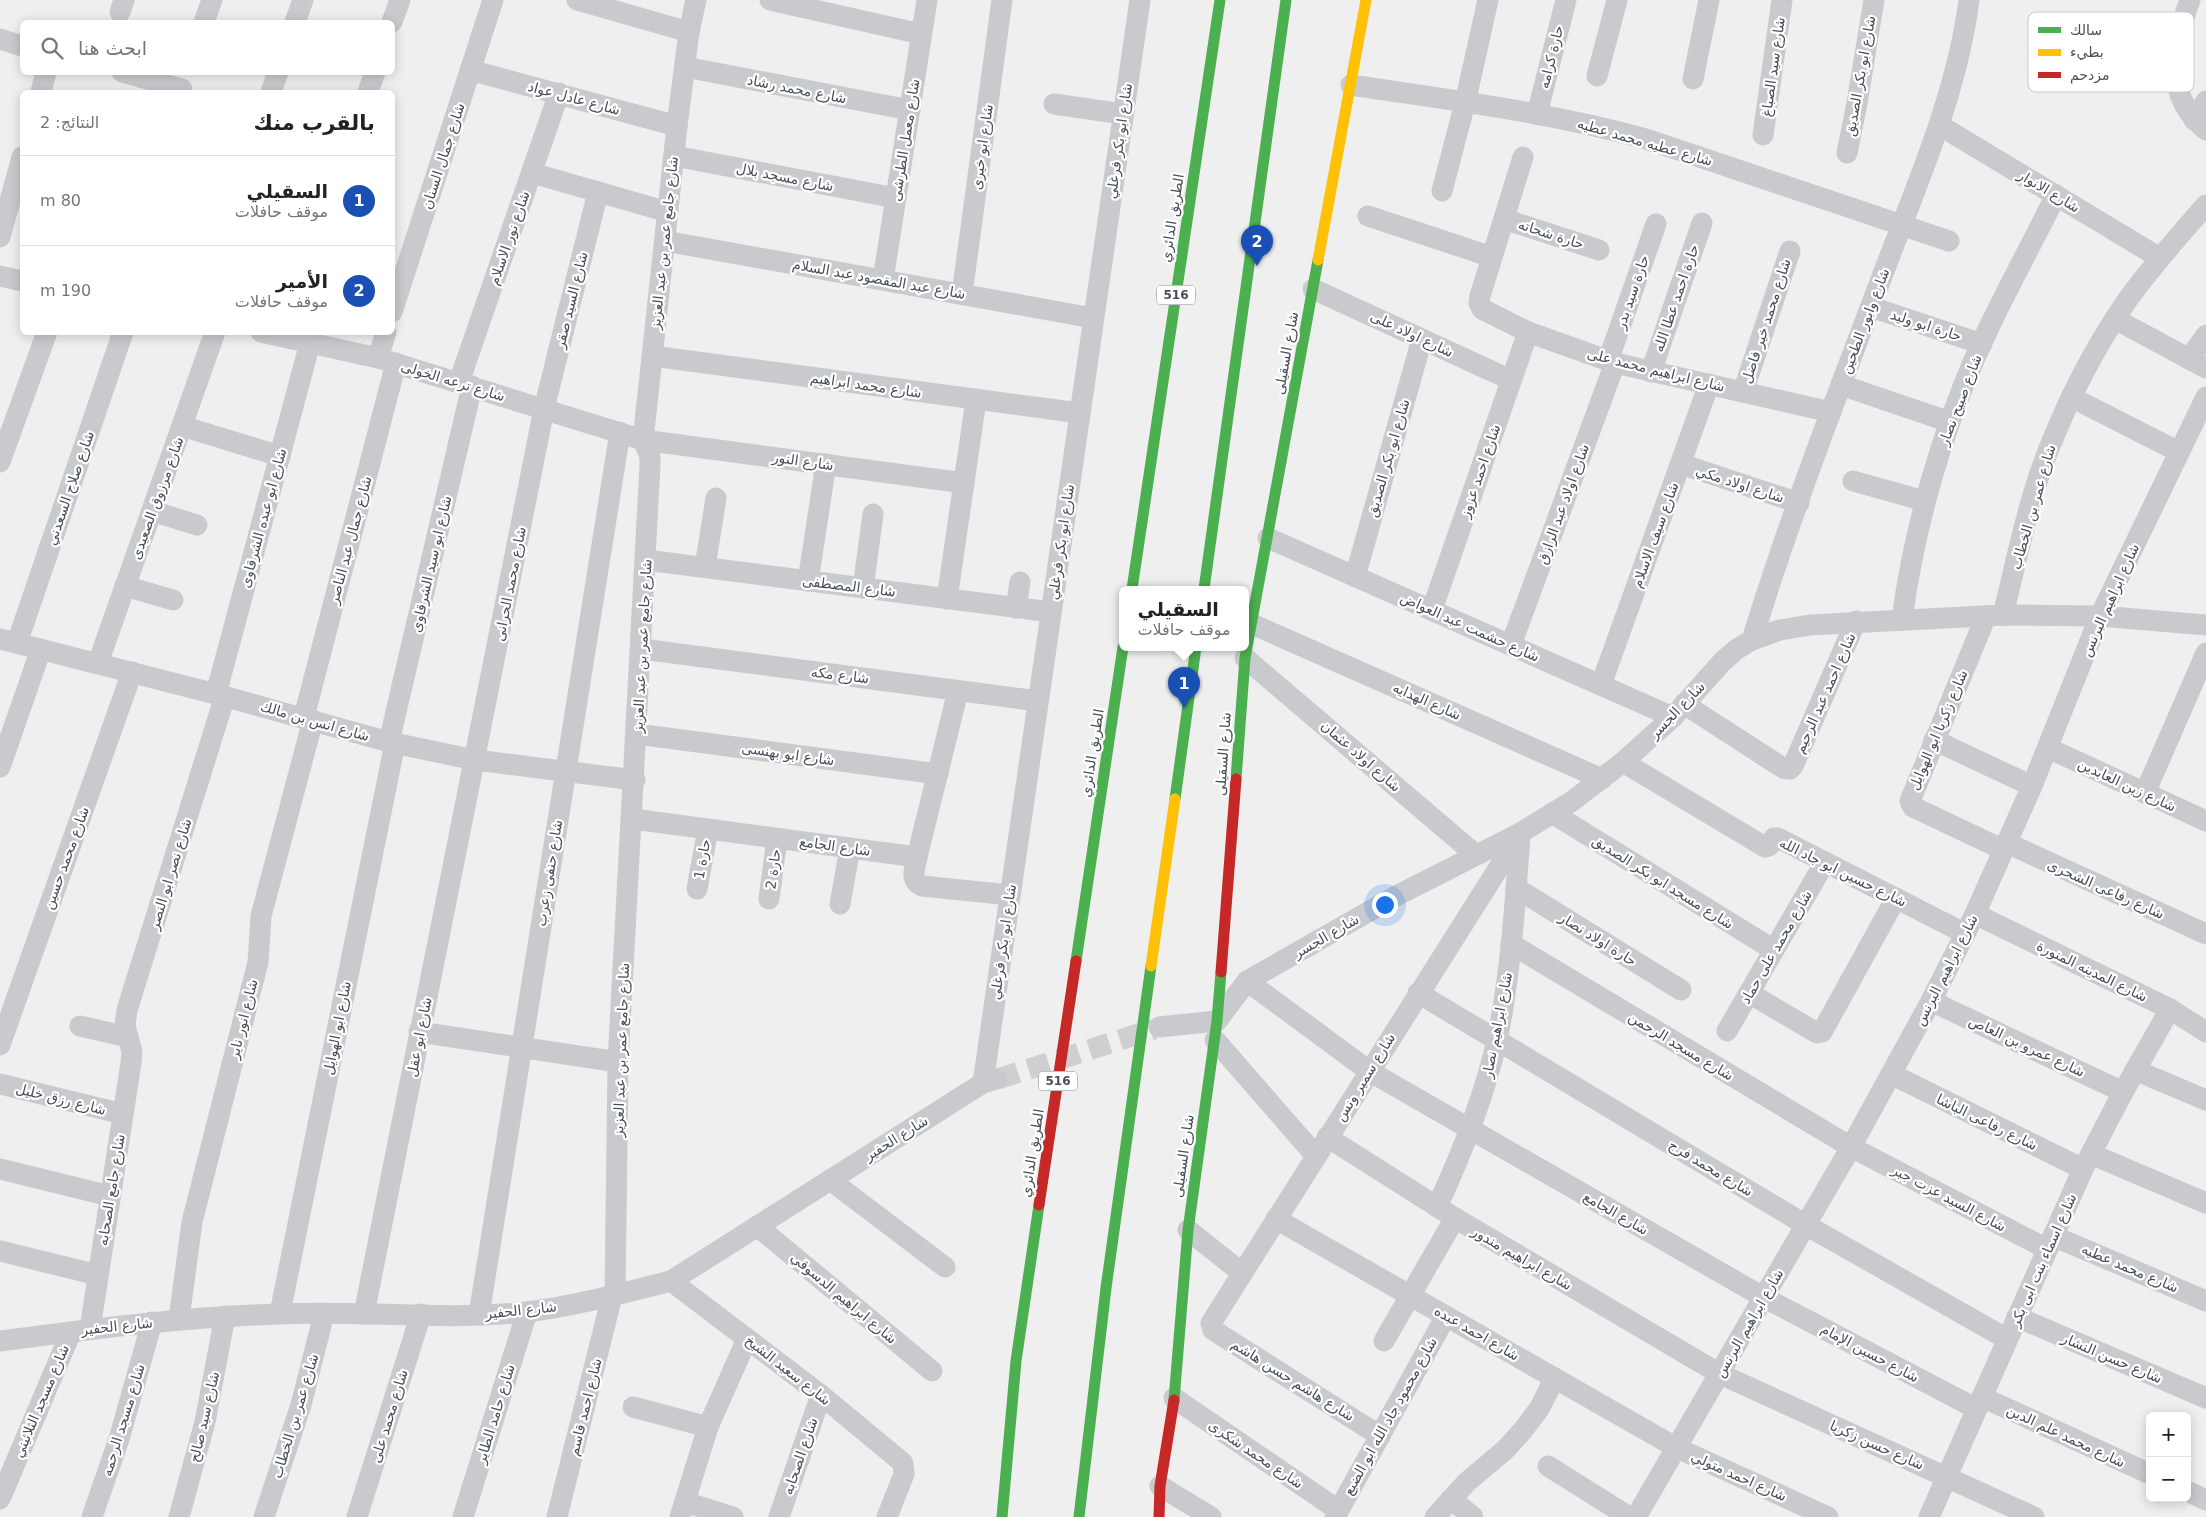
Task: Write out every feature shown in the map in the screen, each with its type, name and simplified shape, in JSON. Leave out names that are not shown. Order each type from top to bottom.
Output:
[{"type":"main road","name":"الطريق الدائري","points":[[1132,586],[1220,0]]},
{"type":"main road","points":[[1204,586],[1286,0]]},
{"type":"main road","name":"شارع السقيلى","points":[[1249,639],[1366,0]]},
{"type":"main road","name":"الطريق الدائري","points":[[1002,1517],[1016,1361],[1029,1265],[1122,651]]},
{"type":"main road","points":[[1078,1517],[1106,1288],[1195,651]]},
{"type":"main road","name":"شارع السقيلى","points":[[1160,1517],[1160,1486],[1174,1398],[1188,1230],[1216,1031],[1246,651]]},
{"type":"street","points":[[205,20],[212,0]]},
{"type":"street","points":[[296,20],[303,0]]},
{"type":"street","points":[[393,20],[400,0]]},
{"type":"street","name":"شارع جمال السنان","points":[[395,295],[401,260],[470,70],[493,0]]},
{"type":"street","points":[[578,0],[616,5],[689,32]]},
{"type":"street","name":"شارع جامع عمر بن عبد العزيز","points":[[614,1296],[618,1062],[638,734],[650,465],[650,456],[643,440],[674,156],[689,32],[696,0]]},
{"type":"street","points":[[770,0],[922,34]]},
{"type":"street","name":"شارع معمل الطرشى","points":[[884,280],[927,0]]},
{"type":"street","name":"شارع ابو خيرى","points":[[962,294],[1002,0]]},
{"type":"street","name":"شارع ابو بكر فرغلي","points":[[991,1081],[1010,895],[1140,0]]},
{"type":"street","points":[[1442,191],[1465,103],[1488,0]]},
{"type":"street","name":"حارة كرامه","points":[[1537,114],[1566,0]]},
{"type":"street","points":[[1597,76],[1617,0]]},
{"type":"street","points":[[1693,79],[1709,0]]},
{"type":"street","name":"شارع سيد الصباغ","points":[[1763,135],[1782,0]]},
{"type":"street","name":"شارع ابو بكر الصديق","points":[[1847,153],[1866,54],[1874,0]]},
{"type":"street","name":"شارع وابور الطحين","points":[[1752,640],[1773,571],[1939,125],[1958,66],[1969,0]]},
{"type":"street","points":[[0,39],[20,45]]},
{"type":"street","name":"شارع محمد رشاد","points":[[685,68],[910,110]]},
{"type":"street","name":"شارع عادل عواد","points":[[470,70],[678,126]]},
{"type":"street","points":[[42,90],[45,75]]},
{"type":"street","points":[[136,75],[184,85]]},
{"type":"street","points":[[272,90],[277,75]]},
{"type":"street","points":[[369,90],[374,75]]},
{"type":"street","name":"شارع عطيه محمد عطيه","points":[[1351,85],[1537,114],[1583,123],[1646,139],[1950,241]]},
{"type":"street","points":[[2179,92],[2182,102],[2200,125]]},
{"type":"street","name":"شارع نور الاسلام","points":[[465,384],[559,94]]},
{"type":"street","points":[[2200,125],[2206,101]]},
{"type":"street","points":[[1054,104],[1123,114]]},
{"type":"street","name":"شارع الانوار","points":[[1939,125],[2160,258]]},
{"type":"street","name":"شارع مسجد بلال","points":[[674,156],[896,198]]},
{"type":"street","points":[[1368,216],[1492,257],[1523,157]]},
{"type":"street","points":[[0,237],[20,164]]},
{"type":"street","points":[[532,173],[668,212]]},
{"type":"street","name":"شارع السيد صقر","points":[[544,409],[598,192]]},
{"type":"street","name":"شارع صبيح نصار","points":[[1902,619],[1908,579],[1925,501],[1950,422],[1982,344],[2056,195]]},
{"type":"street","name":"شارع عمر بن الخطاب","points":[[1995,615],[2049,448],[2071,397],[2096,348],[2160,258],[2206,205]]},
{"type":"street","name":"حارة شحاته","points":[[1504,219],[1599,250]]},
{"type":"street","name":"حارة سيد بدر","points":[[1612,362],[1656,224]]},
{"type":"street","name":"حارة احمد عطا الله","points":[[1650,372],[1702,224]]},
{"type":"street","name":"شارع عبد المقصود عبد السلام","points":[[665,241],[1094,318]]},
{"type":"street","name":"شارع محمد خير فاضل","points":[[1743,392],[1790,251]]},
{"type":"street","name":"شارع ابراهيم محمد على","points":[[1492,257],[1480,296],[1480,306],[1485,311],[1528,332],[1612,362],[1831,412]]},
{"type":"street","points":[[0,276],[20,280]]},
{"type":"street","name":"شارع اولاد على","points":[[1313,289],[1511,380]]},
{"type":"street","name":"حارة ابو وليد","points":[[1870,307],[1982,344]]},
{"type":"street","points":[[2115,320],[2197,364],[2206,335]]},
{"type":"street","name":"شارع احمد عزوز","points":[[1432,610],[1528,332]]},
{"type":"street","points":[[0,462],[46,335]]},
{"type":"street","name":"شارع صلاح السعدني","points":[[8,641],[122,335]]},
{"type":"street","name":"شارع مرزوق الصعيدى","points":[[98,663],[214,335]]},
{"type":"street","name":"شارع ترعه الخولى","points":[[274,335],[387,360],[643,440]]},
{"type":"street","points":[[386,335],[387,360]]},
{"type":"street","name":"شارع ابو بكر الصديق","points":[[1355,577],[1422,338]]},
{"type":"street","name":"شارع ابو عبده الشرقاوى","points":[[220,695],[310,343]]},
{"type":"street","name":"شارع محمد ابراهيم","points":[[652,356],[1080,413]]},
{"type":"street","name":"شارع جمال عبد الناصر","points":[[308,719],[387,360]]},
{"type":"street","name":"شارع اولاد عبد الرازق","points":[[1511,645],[1612,362]]},
{"type":"street","name":"شارع ابو سيد الشرقاوى","points":[[392,742],[465,384]]},
{"type":"street","name":"شارع سيف الاسلام","points":[[1601,685],[1710,384]]},
{"type":"street","points":[[1841,385],[1950,422]]},
{"type":"street","points":[[2071,397],[2179,452]]},
{"type":"street","name":"شارع ابراهيم البرنس","points":[[1636,1517],[1851,1147],[1931,1001],[1975,914],[2032,786],[2100,616],[2206,398]]},
{"type":"street","points":[[947,599],[976,400]]},
{"type":"street","name":"شارع محمد الحرانى","points":[[475,760],[544,409]]},
{"type":"street","points":[[182,426],[280,456]]},
{"type":"street","name":"شارع حنفى زعرب","points":[[479,1315],[620,432]]},
{"type":"street","name":"شارع النور","points":[[643,440],[964,483]]},
{"type":"street","points":[[808,581],[826,464]]},
{"type":"street","name":"شارع اولاد مكي","points":[[1681,464],[1799,503]]},
{"type":"street","points":[[1853,481],[1925,501]]},
{"type":"street","points":[[705,567],[716,498]]},
{"type":"street","points":[[152,511],[197,526]]},
{"type":"street","points":[[862,588],[873,514]]},
{"type":"street","name":"شارع حشمت عبد العواض","points":[[1268,538],[1601,685],[1679,710],[1784,768],[1790,769],[1794,764]]},
{"type":"street","name":"شارع المصطفى","points":[[646,560],[1051,612]]},
{"type":"street","points":[[1016,608],[1020,582]]},
{"type":"street","points":[[125,586],[173,600]]},
{"type":"street","name":"شارع الجسر","points":[[1216,1031],[1246,981],[1396,896],[1520,833],[1602,779],[1679,710],[1723,661],[1752,640],[1780,630],[1856,621],[1995,615],[2100,616],[2206,625]]},
{"type":"street","name":"شارع زكريا ابو الهوايل","points":[[1995,615],[1934,740],[1910,798],[1910,803],[1913,807],[2005,847]]},
{"type":"street","name":"شارع احمد عبد الرحيم","points":[[1794,764],[1856,621]]},
{"type":"street","name":"شارع الهدايه","points":[[1252,624],[1602,779]]},
{"type":"street","name":"شارع انس بن مالك","points":[[8,641],[220,695],[392,742],[475,760],[635,780]]},
{"type":"street","points":[[0,767],[41,649]]},
{"type":"street","name":"شارع مكه","points":[[642,649],[1038,701]]},
{"type":"street","points":[[2145,793],[2206,653]]},
{"type":"street","name":"شارع اولاد عثمان","points":[[1245,658],[1476,855]]},
{"type":"street","name":"شارع محمد حسين","points":[[0,1045],[132,672]]},
{"type":"street","points":[[958,691],[913,876],[916,882],[922,886],[1010,895]]},
{"type":"street","name":"شارع نصر ابو النصر","points":[[130,1044],[125,1026],[127,1010],[220,695]]},
{"type":"street","name":"شارع انور ناير","points":[[179,1319],[192,1222],[258,962],[261,916],[308,719]]},
{"type":"street","name":"شارع ابو بهنسى","points":[[638,734],[938,774]]},
{"type":"street","points":[[1934,740],[2032,786]]},
{"type":"street","name":"شارع ابو الهوايل","points":[[280,1314],[392,742]]},
{"type":"street","name":"شارع زين العابدين","points":[[2048,748],[2206,821]]},
{"type":"street","name":"شارع ابو عقل","points":[[364,1314],[475,760]]},
{"type":"street","name":"شارع حسين ابو جاد الله","points":[[1623,762],[1765,847],[1769,846],[1774,838],[1778,838],[1964,933]]},
{"type":"street","name":"شارع مسجد ابو بكر الصديق","points":[[1552,813],[1774,950]]},
{"type":"street","name":"شارع الجامع","points":[[633,819],[917,857]]},
{"type":"street","name":"حارة 1","points":[[697,889],[708,829]]},
{"type":"street","name":"شارع ابراهيم نصار","points":[[1384,1341],[1410,1296],[1446,1213],[1485,1085],[1506,992],[1512,944],[1520,833]]},
{"type":"street","name":"شارع سمير ونس","points":[[1212,1322],[1520,833]]},
{"type":"street","name":"حارة 2","points":[[769,899],[777,839]]},
{"type":"street","name":"شارع رفاعى الشحرى","points":[[2005,847],[2206,934]]},
{"type":"street","points":[[840,904],[850,848]]},
{"type":"street","name":"شارع محمد على حماد","points":[[1727,1031],[1825,862]]},
{"type":"street","name":"حارة اولاد نصار","points":[[1516,888],[1681,990]]},
{"type":"street","points":[[1749,993],[1817,1033],[1822,1032],[1896,898]]},
{"type":"street","name":"شارع المدينه المنورة","points":[[1975,914],[2170,1009],[2206,1032]]},
{"type":"street","name":"شارع مسجد الرحمن","points":[[1512,944],[1851,1147]]},
{"type":"street","name":"شارع الجامع","points":[[1246,981],[1369,1071],[1763,1297]]},
{"type":"street","name":"شارع محمد فرج","points":[[1418,993],[1806,1225],[2007,1339]]},
{"type":"street","name":"شارع عمرو بن العاص","points":[[1931,1001],[2123,1092]]},
{"type":"street","name":"شارع اسماء بنت ابى بكر","points":[[1929,1517],[2087,1162],[2123,1092],[2170,1009]]},
{"type":"street","points":[[80,1026],[130,1044]]},
{"type":"street","points":[[1159,1027],[1216,1031],[1316,1156]]},
{"type":"street","points":[[419,1032],[618,1062]]},
{"type":"street","name":"شارع جامع الصحابه","points":[[80,1330],[98,1275],[123,1114],[130,1044]]},
{"type":"street","points":[[2135,1070],[2206,1100]]},
{"type":"street","name":"شارع رفاعى الباشا","points":[[1891,1074],[2087,1162],[2206,1203]]},
{"type":"street","name":"شارع الحفير","points":[[0,1341],[179,1319],[225,1316],[280,1314],[479,1315],[527,1312],[614,1296],[670,1281],[991,1081]]},
{"type":"street","name":"شارع رزق خليل","points":[[0,1084],[123,1114]]},
{"type":"street","name":"شارع ابراهيم مندور","points":[[1327,1137],[1446,1213],[1720,1374]]},
{"type":"street","name":"شارع السيد عزت جبر","points":[[1851,1147],[2050,1242]]},
{"type":"street","points":[[0,1169],[110,1196]]},
{"type":"street","points":[[830,1180],[945,1267]]},
{"type":"street","name":"شارع احمد عبده","points":[[1276,1219],[1677,1448]]},
{"type":"street","name":"شارع ابراهيم الدسوقي","points":[[757,1226],[932,1371]]},
{"type":"street","points":[[1188,1230],[1242,1273]]},
{"type":"street","name":"شارع محمد عطيه","points":[[2050,1242],[2206,1301]]},
{"type":"street","points":[[0,1251],[98,1275]]},
{"type":"street","name":"شارع سعيد الشيخ","points":[[670,1281],[821,1395],[903,1463],[904,1474],[887,1517]]},
{"type":"street","name":"شارع احمد قاسم","points":[[557,1517],[614,1296]]},
{"type":"street","name":"شارع حسين الإمام","points":[[1763,1297],[1979,1403]]},
{"type":"street","name":"شارع حامد الطاير","points":[[463,1517],[527,1312]]},
{"type":"street","name":"شارع عمر بن الخطاب","points":[[264,1517],[301,1405],[324,1314]]},
{"type":"street","name":"شارع محمد على","points":[[357,1517],[421,1314]]},
{"type":"street","name":"شارع سيد صالح","points":[[179,1517],[205,1422],[225,1316]]},
{"type":"street","name":"شارع محمود جاد الله ابو الضبع","points":[[1336,1514],[1446,1316]]},
{"type":"street","name":"شارع حسن النشار","points":[[2017,1317],[2206,1398]]},
{"type":"street","name":"شارع مسجد الرحمه","points":[[92,1517],[119,1439],[152,1322]]},
{"type":"street","name":"شارع هاشم حسن هاشم","points":[[1212,1322],[1213,1330],[1380,1436]]},
{"type":"street","name":"شارع مسجد الثلاثيني","points":[[0,1498],[80,1330]]},
{"type":"street","points":[[733,1517],[682,1509],[708,1427],[747,1339]]},
{"type":"street","name":"شارع حسن زكريا","points":[[1720,1374],[2034,1517]]},
{"type":"street","points":[[1436,1517],[1451,1499],[1506,1449],[1523,1430],[1539,1409],[1555,1378]]},
{"type":"street","name":"شارع الصحابه","points":[[779,1517],[821,1395]]},
{"type":"street","name":"شارع محمد شكرى","points":[[1174,1398],[1336,1514]]},
{"type":"street","name":"شارع محمد علم الدين","points":[[1979,1403],[2146,1472]]},
{"type":"street","points":[[633,1407],[708,1427]]},
{"type":"street","name":"شارع احمد متولي","points":[[1677,1448],[1828,1517]]},
{"type":"street","points":[[1548,1466],[1629,1517]]},
{"type":"street","points":[[1160,1486],[1211,1517]]},
{"type":"street","points":[[2191,1493],[2206,1500]]},
{"type":"street","points":[[1451,1499],[1473,1517]]},
{"type":"tunnel","points":[[998,1079],[1154,1029]]},
{"type":"traffic: fast","points":[[1132,586],[1220,0]]},
{"type":"traffic: fast","points":[[1204,586],[1286,0]]},
{"type":"traffic: fast","points":[[1249,636],[1318,260]]},
{"type":"traffic: fast","points":[[1076,961],[1122,651]]},
{"type":"traffic: fast","points":[[1175,799],[1195,651]]},
{"type":"traffic: fast","points":[[1236,779],[1246,651]]},
{"type":"traffic: fast","points":[[1079,1517],[1106,1288],[1151,966]]},
{"type":"traffic: fast","points":[[1174,1400],[1188,1230],[1217,1021],[1221,972]]},
{"type":"traffic: fast","points":[[1002,1517],[1016,1361],[1039,1205]]},
{"type":"traffic: slow","points":[[1318,260],[1366,0]]},
{"type":"traffic: slow","points":[[1151,966],[1175,799]]},
{"type":"traffic: jam","points":[[1221,972],[1236,779]]},
{"type":"traffic: jam","points":[[1039,1205],[1076,961]]},
{"type":"traffic: jam","points":[[1159,1517],[1160,1486],[1174,1400]]},
{"type":"place","name":"الأمير","points":[[1257,266]]},
{"type":"place","name":"السقيلي","points":[[1184,708]]}]
